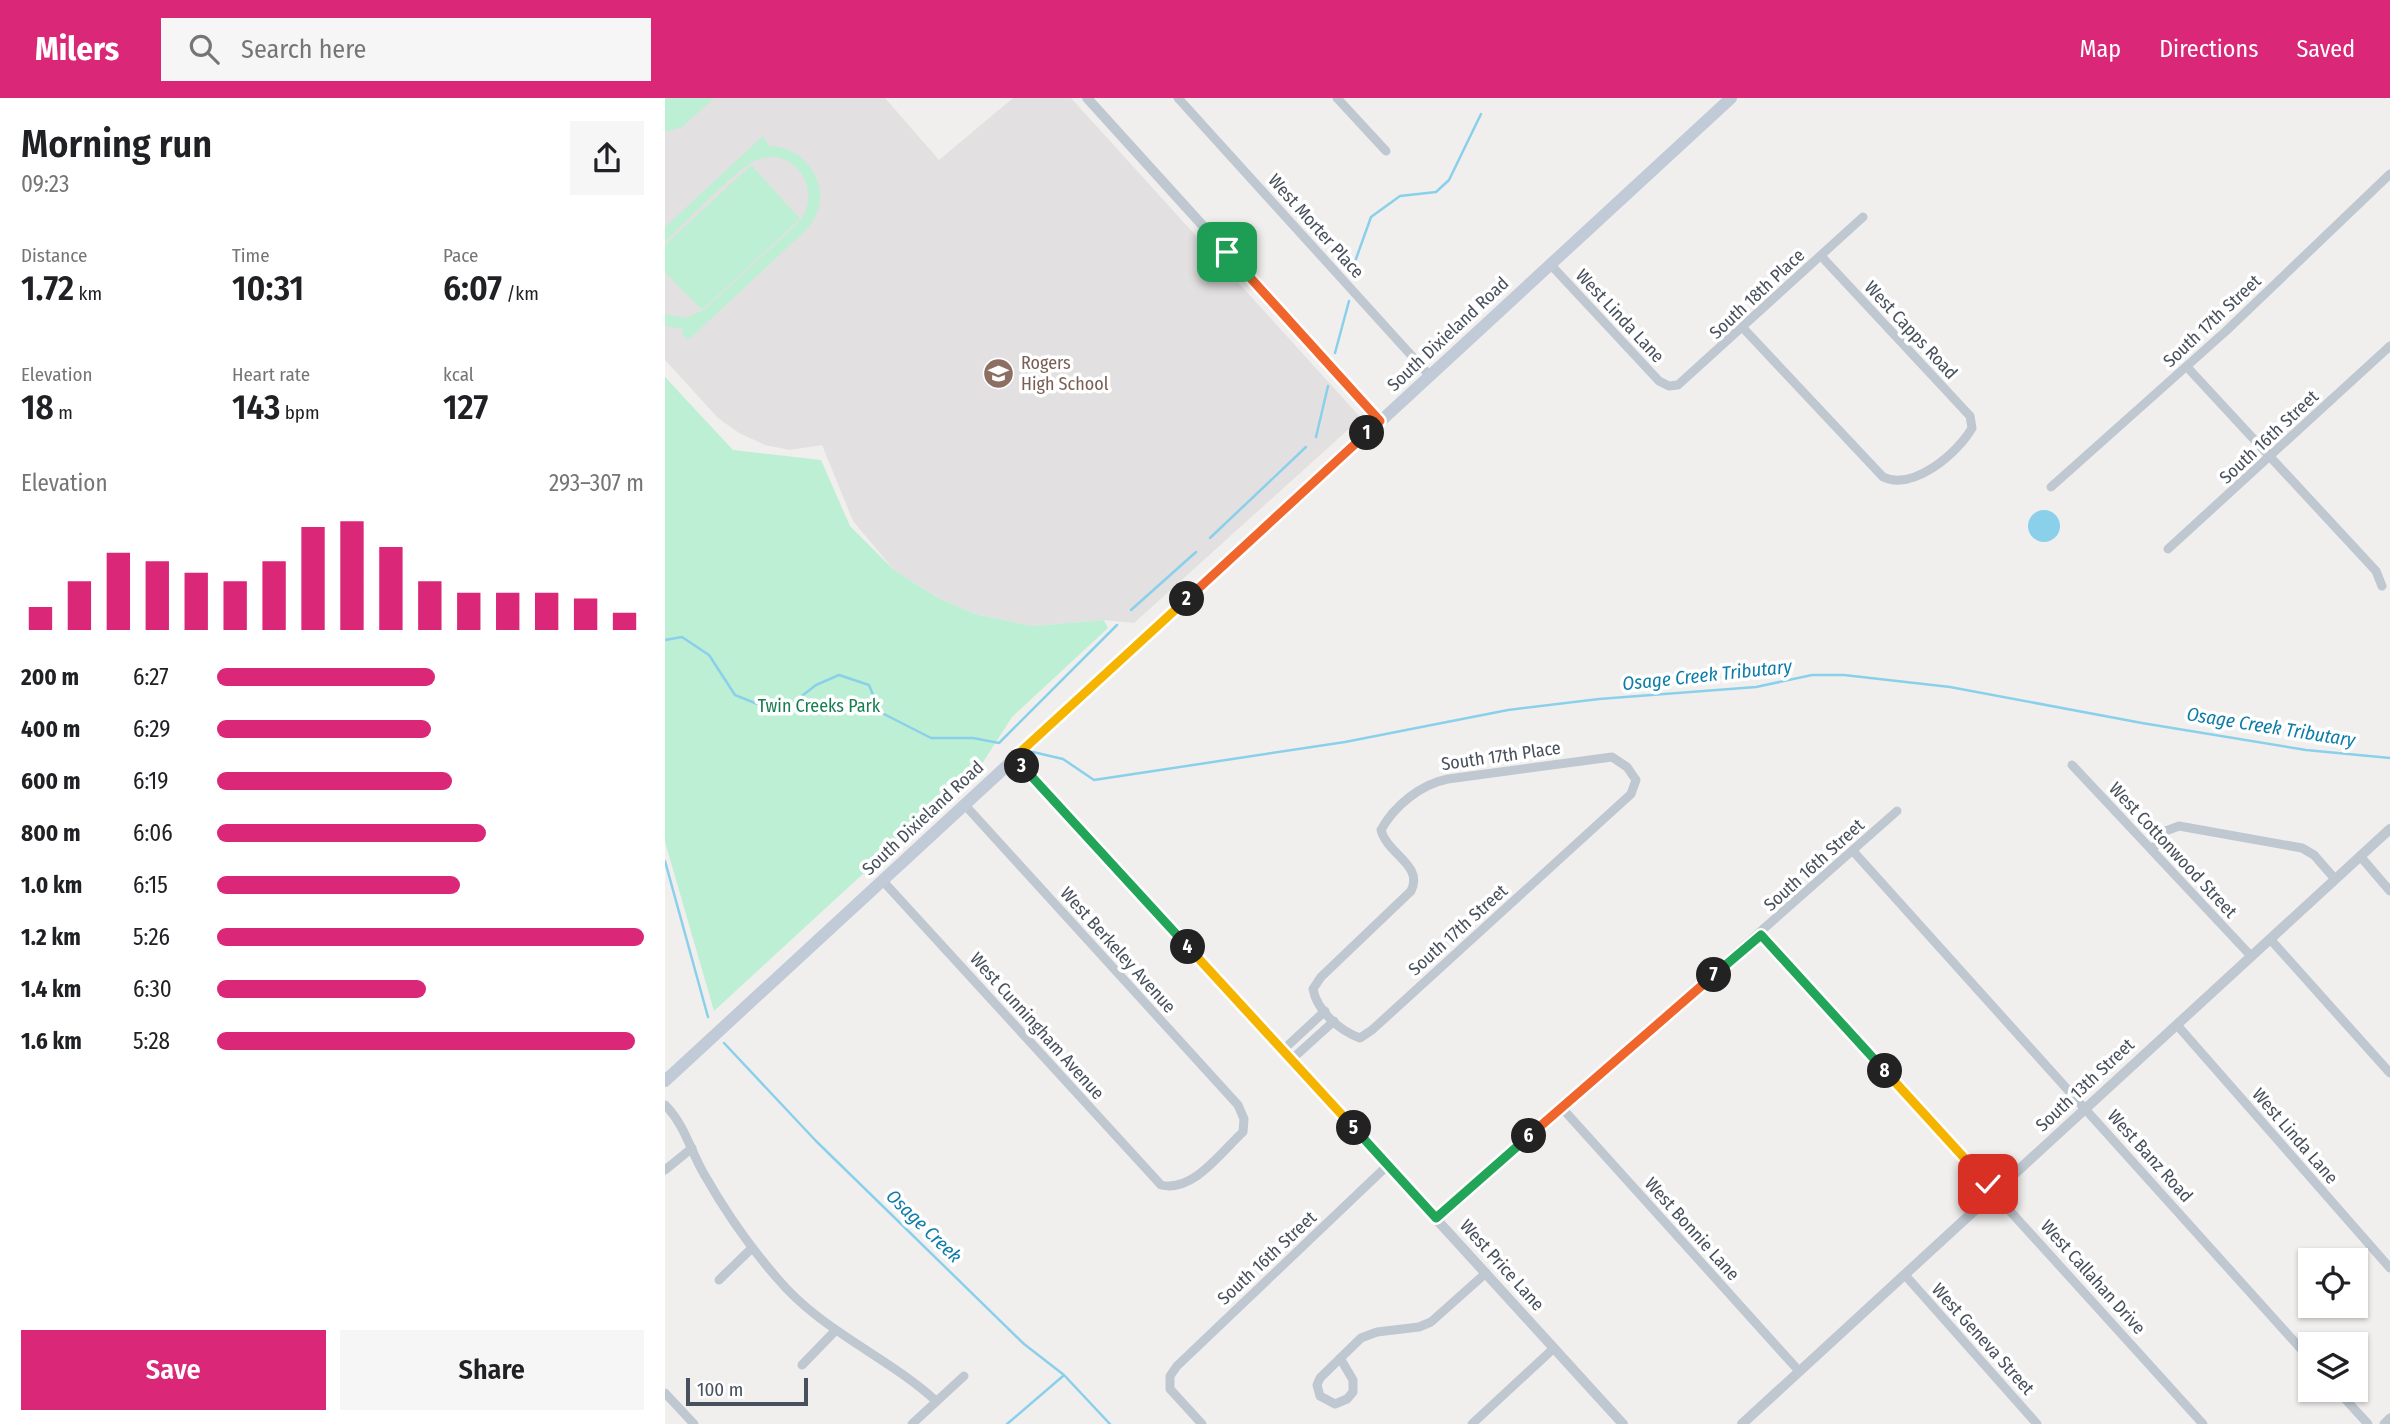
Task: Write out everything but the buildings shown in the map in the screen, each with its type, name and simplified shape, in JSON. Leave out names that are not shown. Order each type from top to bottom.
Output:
[{"type":"main road","name":"South Dixieland Road","points":[[665,1081],[1731,98]]},
{"type":"street","points":[[1087,98],[1380,421]]},
{"type":"street","name":"West Morter Place","points":[[1178,98],[1430,376]]},
{"type":"street","points":[[1338,98],[1386,151]]},
{"type":"street","name":"South 17th Street","points":[[2051,486],[2187,367],[2390,174]]},
{"type":"street","name":"South 18th Place","points":[[1668,386],[1684,382],[1863,218]]},
{"type":"street","name":"West Capps Road","points":[[1744,328],[1876,472],[1891,480],[1904,480],[1925,474],[1972,428],[1969,416],[1822,256]]},
{"type":"street","name":"West Linda Lane","points":[[1550,264],[1659,381],[1668,386]]},
{"type":"street","name":"South 16th Street","points":[[2168,550],[2390,346]]},
{"type":"street","points":[[2187,367],[2376,571],[2382,586]]},
{"type":"street","name":"West Price Lane","points":[[1015,757],[1623,1424]]},
{"type":"street","name":"South 17th Place","points":[[1334,1021],[1315,1000],[1313,989],[1321,977],[1411,891],[1416,881],[1415,873],[1383,838],[1381,830],[1386,820],[1416,792],[1433,782],[1448,779],[1612,757],[1627,767],[1636,780]]},
{"type":"street","name":"West Cottonwood Street","points":[[2072,765],[2251,956]]},
{"type":"street","name":"South 17th Street","points":[[1334,1021],[1345,1032],[1360,1038],[1372,1030],[1631,794],[1636,780]]},
{"type":"street","name":"West Berkeley Avenue","points":[[964,804],[1238,1105],[1244,1119],[1243,1132],[1187,1184],[1173,1188]]},
{"type":"street","name":"South 16th Street","points":[[1436,1218],[1761,935],[1897,811]]},
{"type":"street","points":[[2153,849],[2163,832],[2179,827],[2302,848],[2314,855],[2335,879]]},
{"type":"street","name":"South 13th Street","points":[[1742,1424],[2390,829]]},
{"type":"street","name":"West Banz Road","points":[[1853,851],[2298,1346]]},
{"type":"street","points":[[2360,856],[2390,891]]},
{"type":"street","name":"West Cunningham Avenue","points":[[882,880],[1161,1185],[1173,1188]]},
{"type":"street","name":"West Callahan Drive","points":[[1761,935],[2203,1424]]},
{"type":"street","points":[[2270,939],[2390,1073]]},
{"type":"street","points":[[1283,1050],[1325,1011]]},
{"type":"street","points":[[1292,1059],[1334,1021]]},
{"type":"street","name":"West Linda Lane","points":[[2177,1025],[2390,1268]]},
{"type":"street","points":[[665,1105],[679,1120],[702,1172],[752,1248],[779,1282],[835,1331],[936,1401]]},
{"type":"street","name":"West Bonnie Lane","points":[[1562,1108],[1799,1371]]},
{"type":"street","points":[[665,1170],[692,1148]]},
{"type":"street","name":"South 16th Street","points":[[1202,1424],[1170,1389],[1170,1376],[1388,1165]]},
{"type":"street","points":[[719,1280],[752,1248]]},
{"type":"street","points":[[1340,1358],[1353,1380],[1353,1392],[1347,1399],[1335,1404],[1320,1396],[1317,1385],[1340,1358],[1355,1342],[1370,1334],[1425,1326],[1486,1273]]},
{"type":"street","name":"West Geneva Street","points":[[1905,1275],[2037,1424]]},
{"type":"street","points":[[802,1365],[835,1331]]},
{"type":"street","points":[[1472,1424],[1553,1348]]},
{"type":"street","points":[[912,1424],[964,1376]]},
{"type":"street","points":[[665,1393],[694,1424]]},
{"type":"street","points":[[2348,1402],[2368,1424]]},
{"type":"street","points":[[2383,1424],[2390,1418]]},
{"type":"shaded area","name":"Rogers High School","points":[[665,98],[885,98],[939,160],[1013,98],[1071,98],[1361,418],[1134,623],[1104,620],[1032,626],[975,614],[938,598],[894,570],[853,521],[822,445],[790,450],[765,445],[739,433],[718,418],[665,360]]},
{"type":"green space","points":[[665,98],[714,98],[682,127],[665,132]]},
{"type":"green space","points":[[763,136],[769,146],[798,155],[816,176],[820,190],[815,217],[806,230],[688,340],[681,332],[684,329],[665,326],[665,314],[685,318],[704,310],[797,224],[805,212],[807,186],[802,174],[782,159],[769,157],[745,167],[665,242],[665,227]]},
{"type":"green space","points":[[751,165],[800,219],[702,310],[665,272],[665,245]]},
{"type":"green space","name":"Twin Creeks Park","points":[[665,377],[733,450],[821,460],[850,526],[894,570],[938,598],[975,614],[1032,626],[1104,620],[1108,628],[1012,717],[977,776],[940,803],[714,1011],[665,842]]},
{"type":"water","points":[[2044,510],[2056,514],[2060,526],[2056,538],[2044,542],[2032,538],[2028,526],[2032,514]]},
{"type":"waterway","points":[[1352,270],[1371,217],[1400,196],[1436,192],[1449,180],[1481,114]]},
{"type":"waterway","points":[[1335,353],[1349,301]]},
{"type":"waterway","points":[[1316,437],[1328,386]]},
{"type":"waterway","points":[[1210,538],[1306,447]]},
{"type":"waterway","points":[[1131,610],[1196,552]]},
{"type":"waterway","name":"Osage Creek Tributary","points":[[665,640],[682,637],[709,655],[735,695],[770,709],[794,702],[816,685],[839,675],[869,685],[880,712],[931,738],[973,738],[999,743],[1117,625]]},
{"type":"waterway","name":"Osage Creek Tributary","points":[[1033,752],[1063,759],[1094,780],[1345,742],[1508,710],[1599,699],[1756,687],[1812,675],[1844,675],[1950,687],[2306,750],[2390,758]]},
{"type":"waterway","name":"Osage Creek","points":[[665,861],[708,1017]]},
{"type":"waterway","name":"Osage Creek","points":[[724,1043],[816,1141],[1024,1344],[1064,1375],[1110,1424]]},
{"type":"waterway","points":[[1007,1424],[1063,1376]]},
{"type":"place","name":"Rogers High School","points":[[998,373]]},
{"type":"route","points":[[1227,252],[1380,421],[1015,757],[1436,1218],[1761,935],[1988,1184]]}]
